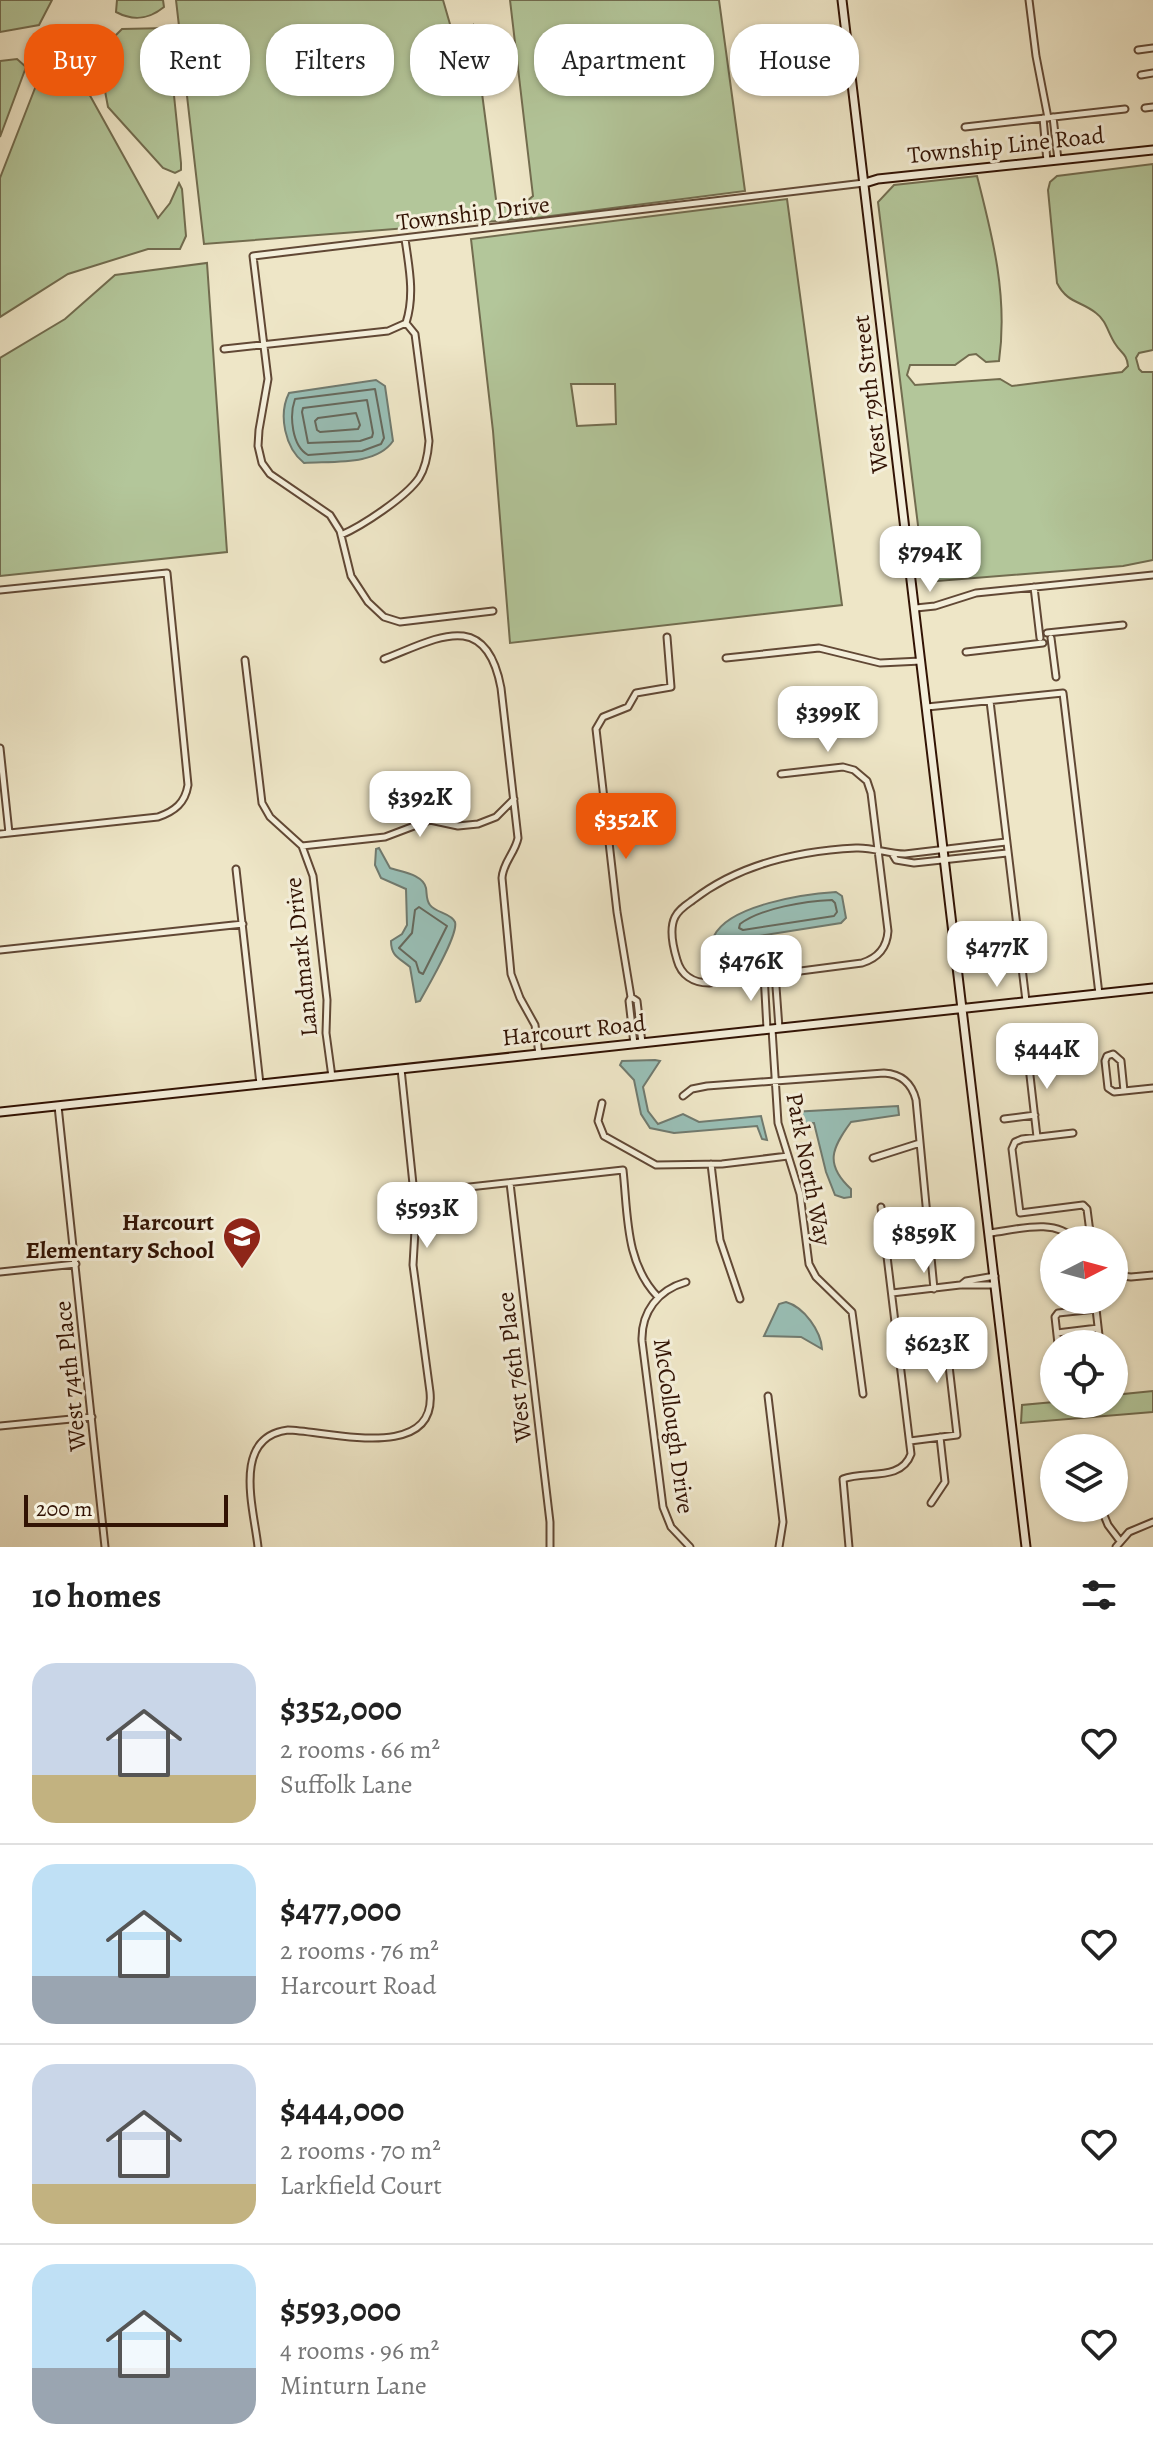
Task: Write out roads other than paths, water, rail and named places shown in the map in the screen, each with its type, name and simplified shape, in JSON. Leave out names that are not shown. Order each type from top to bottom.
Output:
[{"type":"main road","name":"West 79th Street","points":[[842,0],[1026,1547]]},
{"type":"main road","name":"Township Line Road","points":[[865,183],[870,180],[1153,150]]},
{"type":"main road","name":"Harcourt Road","points":[[0,1112],[1153,988]]},
{"type":"street","points":[[1029,0],[1036,56],[1058,160]]},
{"type":"street","points":[[1138,50],[1153,48]]},
{"type":"street","points":[[1141,75],[1153,73]]},
{"type":"street","points":[[1145,108],[1153,107]]},
{"type":"street","points":[[965,127],[1125,109]]},
{"type":"street","points":[[1047,161],[1048,118]]},
{"type":"street","name":"Township Drive","points":[[263,345],[253,256],[865,183]]},
{"type":"street","points":[[224,349],[388,331],[406,323],[411,309],[411,291],[405,239]]},
{"type":"street","points":[[341,535],[361,526],[412,486],[427,458],[429,441],[415,334],[406,323]]},
{"type":"street","points":[[263,345],[268,379],[259,430],[258,446],[262,463],[270,474],[330,515],[341,535],[351,576],[368,602],[384,617],[400,622],[493,611]]},
{"type":"street","points":[[0,590],[167,573],[188,785],[176,808],[149,819],[0,834]]},
{"type":"street","points":[[916,608],[935,606],[976,593],[1153,575]]},
{"type":"street","points":[[1034,587],[1042,640]]},
{"type":"street","points":[[1049,636],[1123,625]]},
{"type":"street","points":[[384,659],[437,638],[462,635],[474,638],[491,657],[500,681],[518,840],[504,867],[502,878],[509,966],[514,986],[535,1027],[539,1054]]},
{"type":"street","points":[[966,652],[1042,640],[1048,643],[1049,636]]},
{"type":"street","points":[[1049,636],[1056,677]]},
{"type":"street","points":[[638,1043],[637,1001],[631,997],[617,912],[596,729],[603,717],[628,707],[636,693],[671,687],[667,637]]},
{"type":"street","points":[[726,658],[819,648],[880,663],[922,661]]},
{"type":"street","name":"Landmark Drive","points":[[245,660],[262,803],[270,817],[302,846],[313,876],[332,1077]]},
{"type":"street","points":[[927,707],[1063,693],[1099,994]]},
{"type":"street","points":[[990,701],[1026,1001]]},
{"type":"street","points":[[0,748],[9,833]]},
{"type":"street","points":[[781,774],[843,767],[863,777],[871,793],[879,852],[888,931],[886,942],[874,958],[862,963],[712,983],[699,982],[683,972],[676,957],[672,931],[678,913],[724,879],[798,855],[857,848],[879,852],[892,854],[1006,842]]},
{"type":"street","points":[[302,846],[385,837],[430,820],[458,826],[478,824],[501,813],[514,799]]},
{"type":"street","points":[[892,854],[896,860],[905,862],[1007,853]]},
{"type":"street","points":[[236,869],[260,1084]]},
{"type":"street","points":[[0,950],[243,924]]},
{"type":"street","points":[[773,1029],[775,973]]},
{"type":"street","points":[[764,974],[773,1029]]},
{"type":"street","name":"Park North Way","points":[[773,1029],[778,1123],[800,1194],[810,1268],[849,1308],[854,1318],[863,1394]]},
{"type":"street","points":[[1037,1137],[1029,1055],[1034,1051],[1059,1048]]},
{"type":"street","points":[[1124,1091],[1120,1059],[1111,1054],[1105,1061],[1108,1088],[1114,1092],[1124,1091],[1153,1088]]},
{"type":"street","points":[[258,1547],[250,1468],[260,1443],[278,1431],[291,1430],[392,1438],[408,1434],[423,1421],[431,1398],[412,1260],[415,1193],[401,1069]]},
{"type":"street","points":[[683,1096],[703,1086],[884,1073],[897,1075],[906,1081],[913,1092],[920,1143],[934,1289]]},
{"type":"street","points":[[602,1103],[600,1128],[612,1142],[656,1165],[711,1164],[788,1156]]},
{"type":"street","name":"West 74th Place","points":[[58,1106],[105,1547]]},
{"type":"street","points":[[1004,1119],[1035,1115]]},
{"type":"street","points":[[1073,1133],[1020,1139],[1013,1146],[1020,1213],[1083,1205],[1087,1209],[1089,1226]]},
{"type":"street","points":[[873,1158],[920,1143]]},
{"type":"street","points":[[711,1164],[720,1240],[740,1299]]},
{"type":"street","points":[[415,1193],[623,1170],[634,1258],[645,1282],[658,1297],[686,1282]]},
{"type":"street","name":"West 76th Place","points":[[510,1183],[550,1522],[550,1547]]},
{"type":"street","points":[[849,1547],[843,1479],[900,1470],[910,1459],[881,1207]]},
{"type":"street","points":[[990,1233],[1040,1228]]},
{"type":"street","points":[[0,1272],[76,1264]]},
{"type":"street","points":[[1128,1277],[1153,1275]]},
{"type":"street","points":[[892,1293],[960,1285],[969,1287],[995,1280]]},
{"type":"street","name":"McCollough Drive","points":[[658,1297],[645,1319],[641,1335],[644,1359],[663,1507],[674,1532],[690,1547]]},
{"type":"street","points":[[1082,1330],[1098,1328],[1097,1314]]},
{"type":"street","points":[[898,1337],[945,1331],[957,1435],[910,1441]]},
{"type":"street","points":[[768,1396],[783,1522],[779,1547]]},
{"type":"street","points":[[0,1426],[92,1417]]},
{"type":"street","points":[[931,1503],[945,1482],[940,1437]]},
{"type":"street","points":[[1107,1522],[1118,1544],[1138,1527],[1153,1522]]},
{"type":"water","points":[[376,380],[385,386],[393,441],[385,449],[376,455],[340,462],[304,463],[297,457],[285,431],[284,411],[289,393]]},
{"type":"water","points":[[379,848],[390,868],[421,880],[430,905],[455,922],[448,949],[420,1001],[416,1002],[410,967],[397,957],[391,946],[391,941],[402,934],[407,925],[406,889],[381,878],[375,865],[376,849]]},
{"type":"water","points":[[836,892],[842,896],[846,918],[841,923],[721,942],[714,936],[722,925],[751,909],[806,895]]},
{"type":"water","points":[[622,1061],[660,1061],[643,1087],[648,1111],[658,1124],[683,1114],[699,1122],[761,1116],[767,1140],[762,1139],[757,1126],[674,1133],[650,1128],[641,1114],[634,1080],[620,1065]]},
{"type":"water","points":[[898,1106],[899,1115],[851,1122],[839,1140],[834,1164],[851,1189],[851,1197],[835,1195],[814,1123],[793,1124],[792,1112]]},
{"type":"water","points":[[786,1302],[799,1309],[810,1321],[822,1349],[801,1337],[764,1336],[779,1304]]},
{"type":"place","name":"Harcourt Elementary School","points":[[242,1270]]}]
